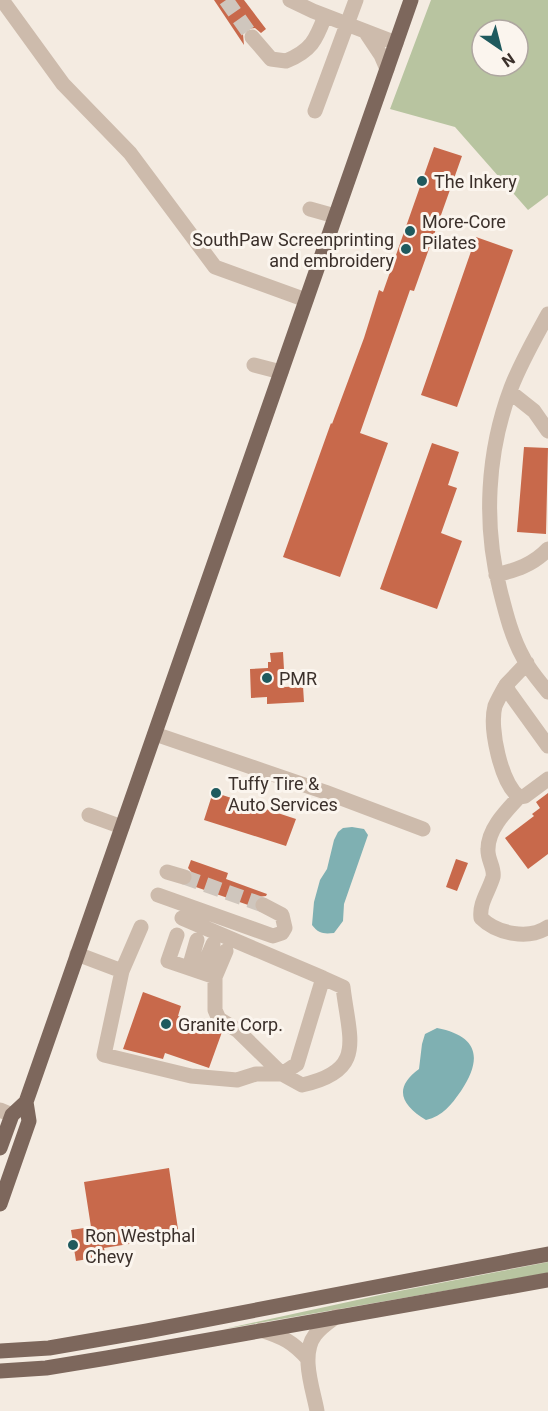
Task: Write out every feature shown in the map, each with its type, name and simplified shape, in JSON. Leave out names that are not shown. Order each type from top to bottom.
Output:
[{"type":"main road","points":[[0,1204],[29,1122],[26,1102],[411,0]]},
{"type":"main road","points":[[0,1148],[6,1113],[26,1102]]},
{"type":"main road","points":[[0,1351],[49,1347],[147,1331],[548,1254]]},
{"type":"main road","points":[[4,1373],[46,1368],[548,1280]]},
{"type":"street","points":[[2,0],[63,84],[130,153],[215,267],[306,300]]},
{"type":"street","points":[[290,0],[396,43]]},
{"type":"street","points":[[315,111],[356,0]]},
{"type":"street","points":[[252,36],[271,59],[286,61],[307,49],[317,39],[325,16]]},
{"type":"street","points":[[365,31],[381,55],[387,69]]},
{"type":"street","points":[[310,209],[336,216]]},
{"type":"street","points":[[548,314],[510,392],[496,442],[490,486],[489,529],[496,575],[508,623],[527,663],[548,692]]},
{"type":"street","points":[[255,364],[281,372]]},
{"type":"street","points":[[510,392],[534,411],[548,431]]},
{"type":"street","points":[[496,575],[523,568],[548,549]]},
{"type":"street","points":[[519,797],[514,793],[503,771],[495,737],[495,707],[527,663]]},
{"type":"street","points":[[507,689],[548,746]]},
{"type":"street","points":[[155,734],[325,792],[423,829]]},
{"type":"street","points":[[548,779],[525,796],[519,797],[500,819],[490,836],[488,849],[494,873],[482,902],[481,918],[495,927],[512,933],[529,935],[541,932],[548,927]]},
{"type":"street","points":[[89,815],[122,827]]},
{"type":"street","points":[[167,872],[184,877]]},
{"type":"street","points":[[158,895],[273,936],[282,933],[285,928],[282,915],[262,905]]},
{"type":"street","points":[[182,918],[343,987],[350,1051],[340,1071],[323,1081],[302,1085],[282,1074],[237,1030],[219,1019],[195,970],[187,937],[168,961],[195,970]]},
{"type":"street","points":[[141,927],[123,971],[104,1055],[192,1076],[237,1080],[256,1074],[282,1074],[297,1064],[323,978]]},
{"type":"street","points":[[195,970],[219,948]]},
{"type":"street","points":[[77,954],[123,971]]},
{"type":"street","points":[[317,1411],[308,1359],[314,1336],[337,1316]]},
{"type":"street","points":[[261,1330],[282,1337],[295,1345],[308,1359]]},
{"type":"green space","points":[[431,0],[548,0],[548,195],[528,210],[455,127],[390,109]]},
{"type":"green space","points":[[548,1262],[548,1273],[224,1329],[389,1293]]},
{"type":"water","points":[[343,828],[364,829],[368,835],[344,904],[343,921],[334,933],[322,933],[312,925],[314,902],[320,880],[327,869],[338,832]]},
{"type":"water","points":[[437,1028],[461,1037],[473,1050],[474,1059],[468,1079],[454,1101],[442,1113],[426,1120],[406,1102],[403,1090],[411,1076],[419,1069],[425,1034]]},
{"type":"building","points":[[214,0],[244,0],[266,29],[261,33],[255,28],[246,29],[243,34],[244,45]]},
{"type":"building","points":[[434,147],[462,156],[414,291],[410,290],[360,433],[388,443],[340,577],[283,557],[364,338],[379,290],[383,292]]},
{"type":"building","points":[[476,237],[513,250],[457,407],[421,395]]},
{"type":"building","points":[[432,443],[459,452],[448,485],[457,488],[441,533],[462,541],[437,609],[380,589]]},
{"type":"building","points":[[524,447],[548,448],[546,534],[517,532]]},
{"type":"building","name":"PMR","points":[[283,652],[285,687],[303,686],[304,702],[267,704],[267,697],[251,698],[250,669],[268,668],[268,662],[271,662],[270,653]]},
{"type":"building","points":[[213,792],[296,819],[286,846],[204,820]]},
{"type":"building","points":[[548,793],[548,854],[528,869],[505,838],[534,816],[532,814],[540,808],[536,802]]},
{"type":"building","points":[[456,859],[468,863],[457,891],[446,887]]},
{"type":"building","points":[[191,860],[228,873],[226,879],[267,894],[257,897],[254,907],[190,885],[194,875],[188,868]]},
{"type":"building","name":"Granite Corp.","points":[[143,992],[181,1006],[178,1016],[222,1032],[209,1068],[165,1053],[163,1059],[123,1049]]},
{"type":"building","points":[[169,1168],[179,1236],[104,1248],[106,1256],[76,1261],[71,1230],[91,1227],[84,1182]]},
{"type":"tunnel","points":[[226,0],[252,37]]},
{"type":"tunnel","points":[[184,877],[263,905]]},
{"type":"place","name":"The Inkery","points":[[422,181]]},
{"type":"place","name":"More-Core Pilates","points":[[410,231]]},
{"type":"place","name":"SouthPaw Screenprinting and embroidery","points":[[406,249]]},
{"type":"place","name":"PMR","points":[[267,678]]},
{"type":"place","name":"Tuffy Tire & Auto Services","points":[[216,793]]},
{"type":"place","name":"Granite Corp.","points":[[166,1024]]},
{"type":"place","name":"Ron Westphal Chevy","points":[[73,1245]]}]
